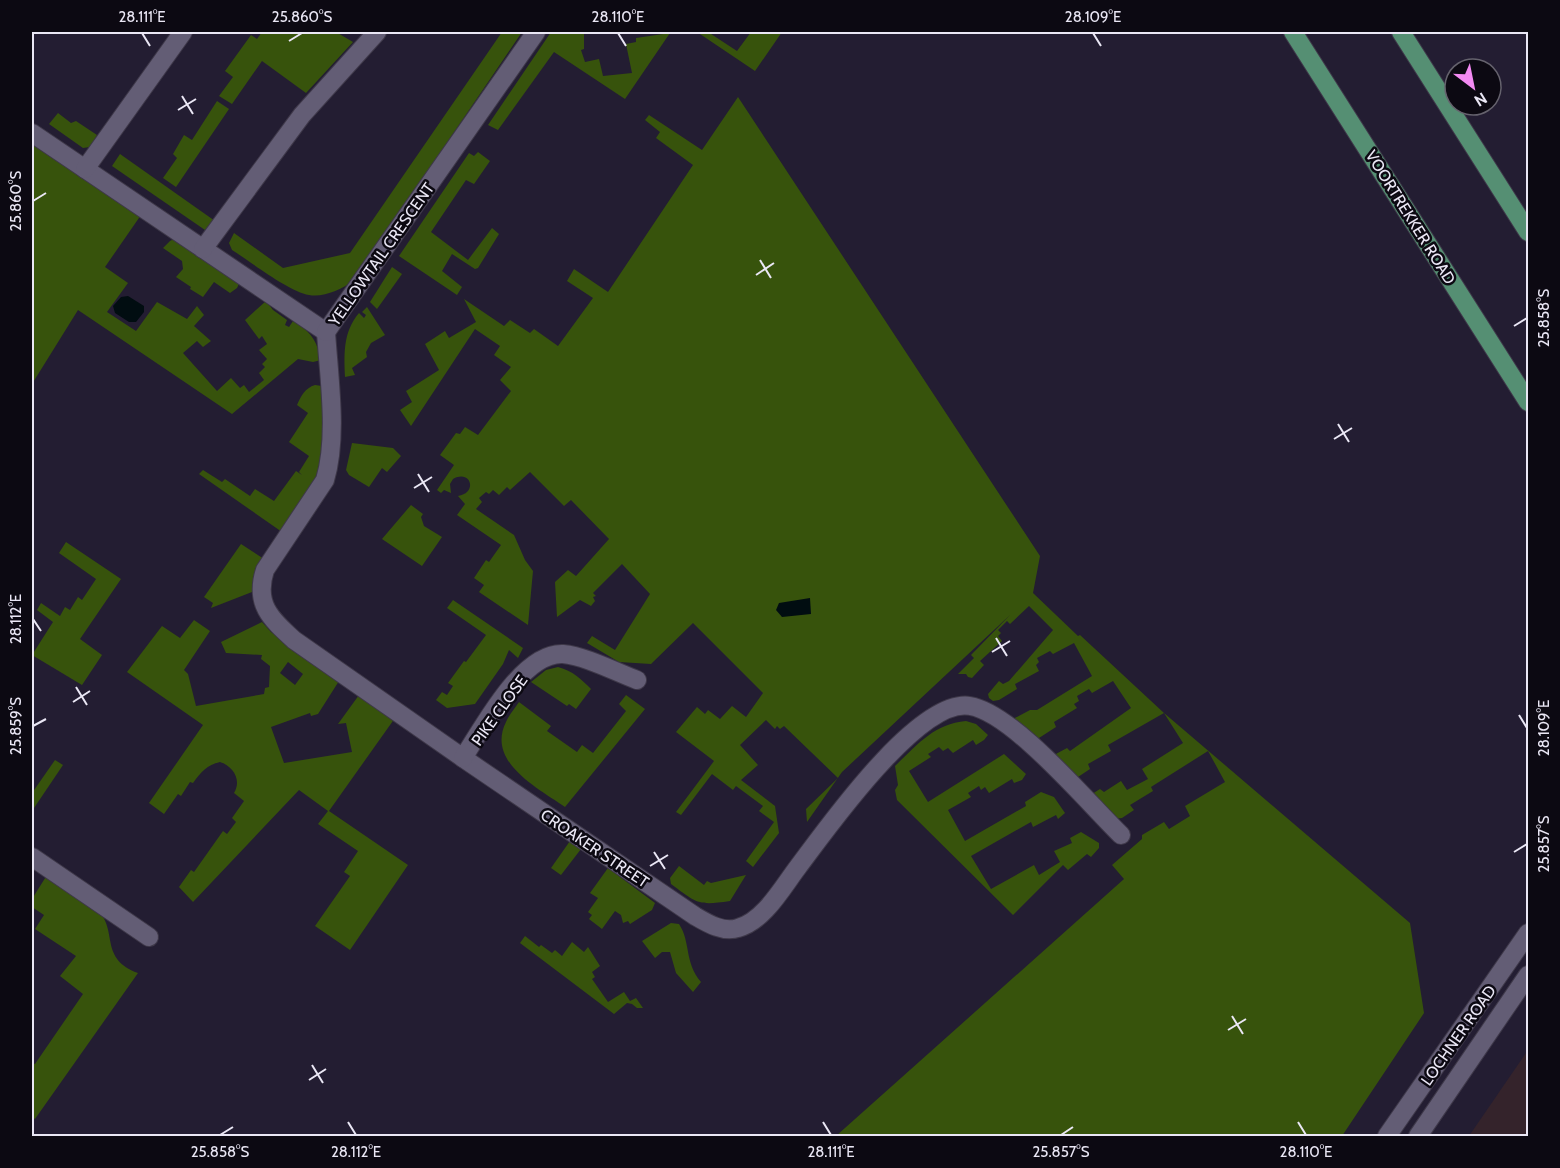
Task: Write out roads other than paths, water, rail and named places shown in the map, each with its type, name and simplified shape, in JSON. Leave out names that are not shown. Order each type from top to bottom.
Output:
[{"type":"main road","name":"VOORTREKKER ROAD","points":[[1293,32],[1528,402]]},
{"type":"main road","points":[[1401,32],[1528,232]]},
{"type":"main road","points":[[1437,87],[1528,211]]},
{"type":"street","points":[[85,169],[183,32]]},
{"type":"street","points":[[203,249],[302,115],[377,32]]},
{"type":"street","name":"YELLOWTAIL CRESCENT","points":[[32,133],[326,332],[536,32]]},
{"type":"street","name":"CROAKER STREET","points":[[326,332],[332,444],[330,464],[325,480],[265,570],[261,583],[261,596],[273,621],[294,640],[695,916],[709,924],[730,930],[757,918],[856,792],[900,744],[929,718],[951,708],[969,705],[991,714],[1018,732],[1120,836]]},
{"type":"street","name":"PIKE CLOSE","points":[[463,758],[520,677],[542,659],[564,654],[637,680]]},
{"type":"street","points":[[32,857],[148,938]]},
{"type":"street","name":"LOCHNER ROAD","points":[[1387,1137],[1528,933]]},
{"type":"street","name":"LOCHNER ROAD","points":[[1418,1137],[1528,975]]}]
